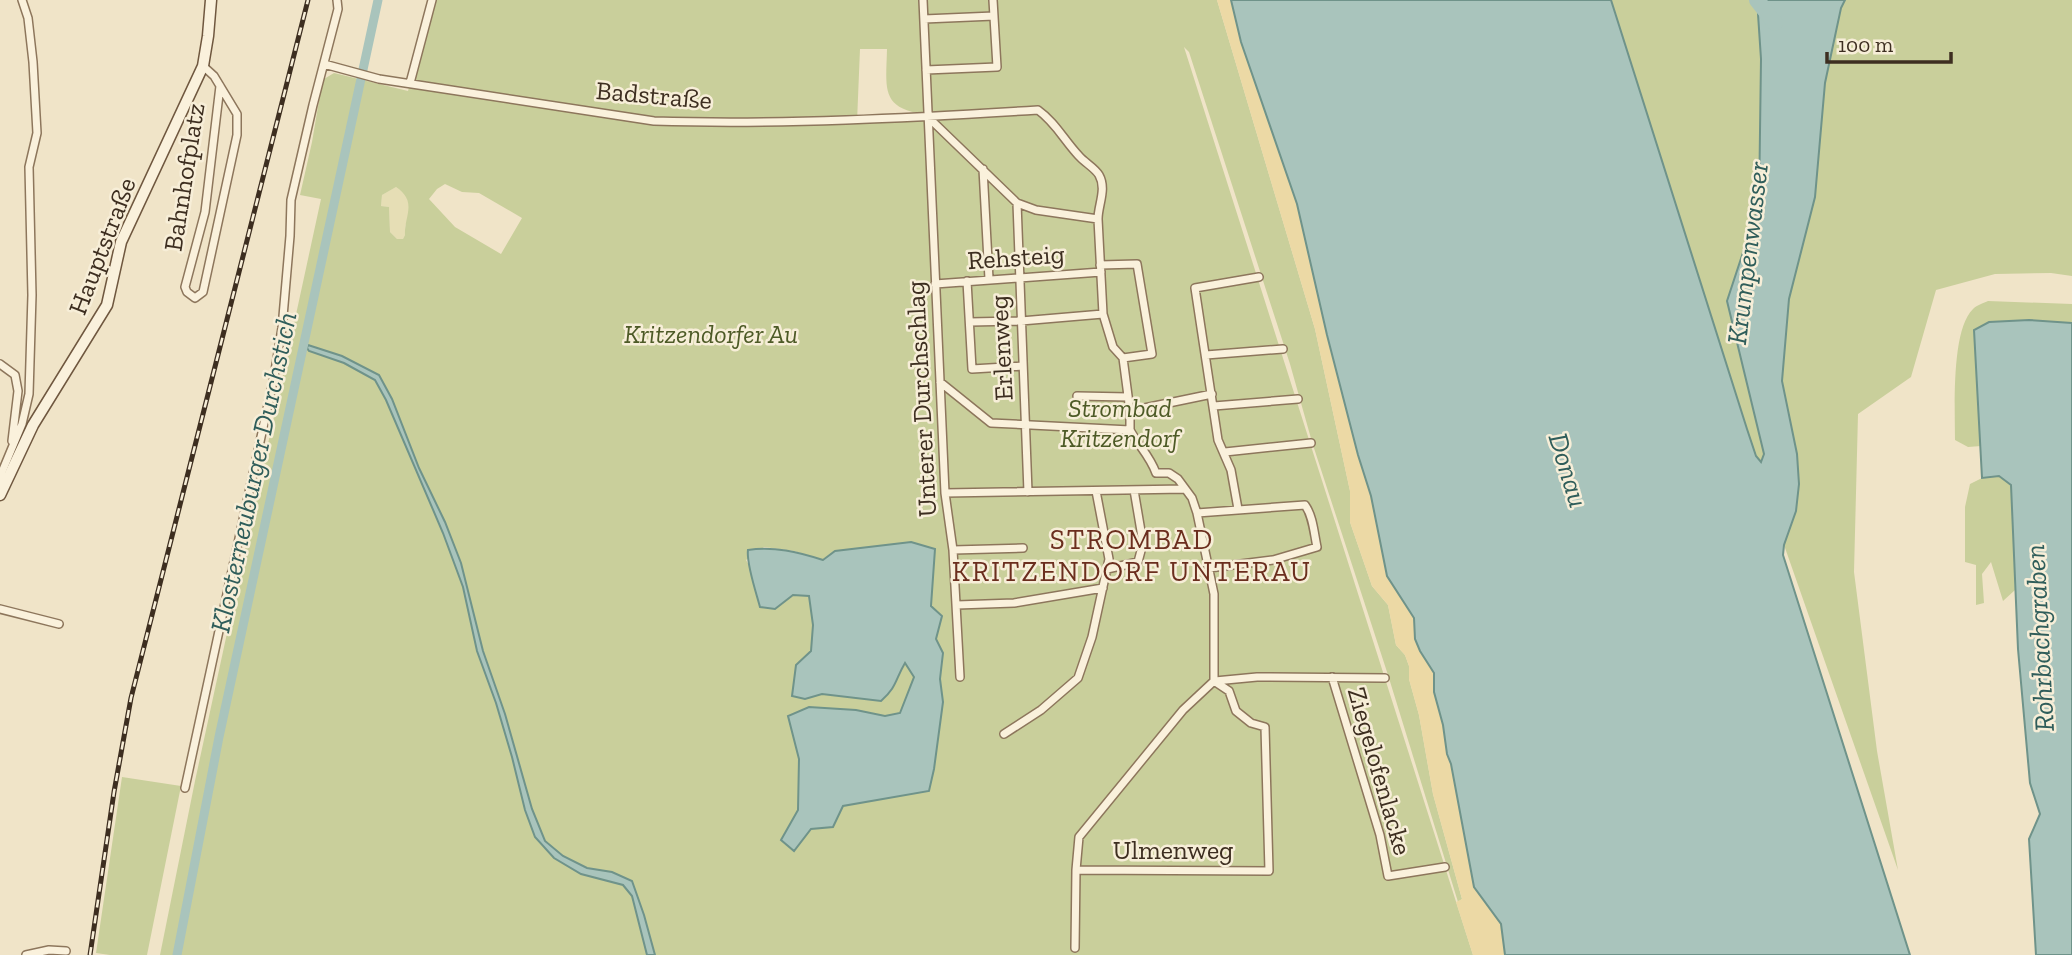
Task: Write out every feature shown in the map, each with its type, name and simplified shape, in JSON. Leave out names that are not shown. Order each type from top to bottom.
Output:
[{"type":"main road","name":"Hauptstraße","points":[[2,491],[33,425],[107,305],[121,242],[203,66],[211,0]]},
{"type":"street","points":[[2,491],[2,472],[22,424],[29,394],[32,295],[29,167],[37,133],[32,51],[22,0]]},
{"type":"street","points":[[185,788],[274,377],[282,328],[291,200],[337,4],[343,0]]},
{"type":"street","points":[[410,83],[432,0]]},
{"type":"street","name":"Unterer Durchschlag","points":[[923,0],[945,493],[953,550],[960,677]]},
{"type":"street","points":[[926,70],[997,67],[993,0]]},
{"type":"street","points":[[924,19],[994,16]]},
{"type":"street","name":"Badstraße","points":[[324,64],[379,79],[654,121],[928,117],[1038,110],[1049,118],[1078,155],[1099,175],[1103,198],[1098,208],[1098,219]]},
{"type":"street","name":"Bahnhofplatz","points":[[203,66],[214,76],[237,114],[237,135],[202,292],[195,298],[185,287],[205,212],[220,86]]},
{"type":"street","points":[[928,117],[1017,203],[1036,211],[1098,219],[1103,314],[1112,347],[1123,358],[1130,430],[1138,445],[1150,457],[1156,473],[1169,474],[1178,479],[1192,498],[1197,513],[1214,594],[1213,681]]},
{"type":"street","points":[[983,169],[989,279]]},
{"type":"street","name":"Erlenweg","points":[[1017,203],[1028,492]]},
{"type":"street","name":"Rehsteig","points":[[935,284],[1137,264],[1152,354],[1123,358]]},
{"type":"street","points":[[1238,509],[1231,470],[1218,440],[1195,288],[1259,277]]},
{"type":"street","points":[[967,281],[972,369],[1023,366]]},
{"type":"street","points":[[970,322],[1103,314]]},
{"type":"street","points":[[1206,355],[1283,349]]},
{"type":"street","points":[[0,364],[15,375],[18,391],[11,452]]},
{"type":"street","points":[[940,382],[991,424],[1130,430]]},
{"type":"street","points":[[1130,411],[1212,394]]},
{"type":"street","points":[[1077,396],[1128,397]]},
{"type":"street","points":[[1214,406],[1298,399]]},
{"type":"street","points":[[1224,452],[1311,443]]},
{"type":"street","points":[[945,493],[1185,489]]},
{"type":"street","points":[[1108,569],[1138,562],[1143,543],[1134,490]]},
{"type":"street","points":[[1004,734],[1041,710],[1078,678],[1092,638],[1109,559],[1096,491]]},
{"type":"street","points":[[1197,513],[1305,505],[1308,507],[1317,547],[1273,560],[1209,568]]},
{"type":"street","points":[[953,550],[1023,548]]},
{"type":"street","points":[[957,605],[1014,603],[1103,588]]},
{"type":"street","points":[[0,609],[59,624]]},
{"type":"street","points":[[1075,948],[1079,837],[1183,710],[1213,681],[1257,677],[1385,678]]},
{"type":"street","name":"Ziegelofenlacke","points":[[1332,677],[1380,835],[1388,877],[1445,867]]},
{"type":"street","name":"Ulmenweg","points":[[1076,870],[1269,871],[1265,727],[1251,723],[1236,711],[1229,691],[1213,681]]},
{"type":"street","points":[[26,955],[49,950],[66,951]]},
{"type":"shaded area","points":[[396,187],[406,195],[409,205],[403,239],[397,239],[390,232],[389,207],[381,206],[382,195]]},
{"type":"green space","points":[[433,0],[1217,0],[1315,329],[1350,491],[1350,522],[1372,586],[1388,605],[1396,645],[1405,655],[1409,666],[1409,679],[1419,715],[1433,794],[1462,899],[1458,902],[1312,442],[1290,364],[1189,52],[1184,47],[1473,955],[655,955],[632,881],[612,872],[587,868],[563,856],[545,841],[532,809],[505,714],[483,651],[461,563],[392,399],[379,376],[342,356],[309,351],[344,363],[375,380],[443,533],[463,587],[477,651],[496,703],[535,837],[581,874],[623,884],[632,896],[647,955],[160,955],[321,199],[300,195],[322,83],[334,73],[408,91]],"holes":[[[860,49],[887,49],[886,76],[889,96],[902,108],[930,115],[947,493],[925,120],[857,122]],[[445,184],[462,192],[479,193],[522,218],[501,254],[455,227],[429,199]],[[396,187],[407,198],[403,239],[397,239],[390,232],[389,207],[381,206],[382,195]],[[911,542],[934,550],[931,606],[942,616],[936,639],[943,653],[939,679],[943,702],[929,790],[843,806],[833,827],[811,829],[781,839],[798,810],[799,759],[788,716],[856,710],[885,716],[900,713],[914,678],[906,663],[893,687],[881,701],[822,694],[805,699],[796,665],[811,651],[813,625],[809,595],[793,595],[751,569],[746,560],[764,547],[794,551],[823,560],[835,551]]]},
{"type":"green space","points":[[1611,0],[1765,0],[1758,14],[1761,59],[1759,204],[1727,301],[1764,454],[1762,462],[1756,456],[1747,429]]},
{"type":"green space","points":[[1845,0],[2072,0],[2072,276],[2051,273],[1995,274],[1936,290],[1911,377],[1858,414],[1854,572],[1877,751],[1898,870],[1784,545],[1796,511],[1782,381],[1789,299],[1815,197],[1825,83],[1841,7]]},
{"type":"green space","points":[[1988,301],[2072,304],[2072,323],[2029,320],[1974,330],[1981,446],[1968,447],[1955,440],[1958,352],[1966,319],[1975,308]]},
{"type":"green space","points":[[1999,476],[2011,485],[2015,590],[2003,601],[1991,562],[1982,574],[1984,603],[1976,605],[1976,565],[1965,562],[1965,507],[1970,484],[1982,478]]},
{"type":"green space","points":[[122,777],[181,786],[147,955],[96,953]]},
{"type":"sand","points":[[1217,0],[1231,0],[1241,42],[1297,204],[1327,335],[1371,496],[1387,576],[1414,618],[1415,639],[1434,673],[1434,692],[1451,764],[1474,887],[1501,924],[1505,955],[1473,955],[1456,902],[1462,899],[1433,794],[1419,715],[1409,679],[1409,666],[1405,655],[1396,645],[1388,605],[1372,586],[1350,522],[1350,491],[1315,329]]},
{"type":"water","points":[[1231,0],[1611,0],[1747,429],[1756,456],[1761,462],[1764,454],[1727,301],[1759,204],[1761,59],[1758,14],[1765,0],[1845,0],[1825,83],[1815,197],[1789,299],[1782,381],[1797,454],[1799,484],[1796,511],[1783,555],[1910,955],[1505,955],[1501,924],[1474,887],[1443,725],[1434,692],[1434,673],[1415,639],[1414,618],[1387,576],[1371,496],[1327,335],[1297,204],[1241,42]]},
{"type":"water","name":"Rohrbachgraben","points":[[2029,320],[2072,323],[2072,955],[2036,955],[2029,839],[2040,814],[2030,783],[2018,649],[2011,485],[1999,476],[1982,478],[1974,330],[1989,322]]},
{"type":"water","points":[[308,345],[342,356],[379,375],[392,399],[461,563],[483,651],[505,714],[532,809],[545,841],[563,856],[587,868],[612,872],[632,881],[655,955],[647,955],[632,896],[623,885],[581,874],[554,858],[535,837],[496,703],[477,651],[463,587],[386,400],[375,380],[344,363],[309,351]]},
{"type":"water","points":[[911,542],[935,549],[931,606],[942,616],[936,639],[943,653],[940,679],[943,702],[929,791],[843,806],[833,827],[811,829],[794,851],[781,840],[798,810],[799,759],[788,716],[809,707],[856,710],[885,716],[900,713],[914,677],[905,663],[893,687],[881,701],[822,694],[805,699],[792,696],[796,665],[811,651],[813,625],[809,596],[793,595],[775,609],[760,607],[750,570],[748,550],[786,550],[823,560],[835,551]]},
{"type":"waterway","name":"Klosterneuburger Durchstich","points":[[177,955],[219,737],[378,0]]},
{"type":"waterway","points":[[1757,0],[1775,23]]},
{"type":"railway","points":[[90,955],[131,698],[308,0]]},
{"type":"district","name":"STROMBAD KRITZENDORF UNTERAU","points":[[1132,555]]},
{"type":"water label","name":"Krumpenwasser","points":[[1747,253]]},
{"type":"water label","name":"Donau","points":[[1569,470]]},
{"type":"park label","name":"Kritzendorfer Au","points":[[711,334]]},
{"type":"park label","name":"Strombad Kritzendorf","points":[[1120,422]]}]
